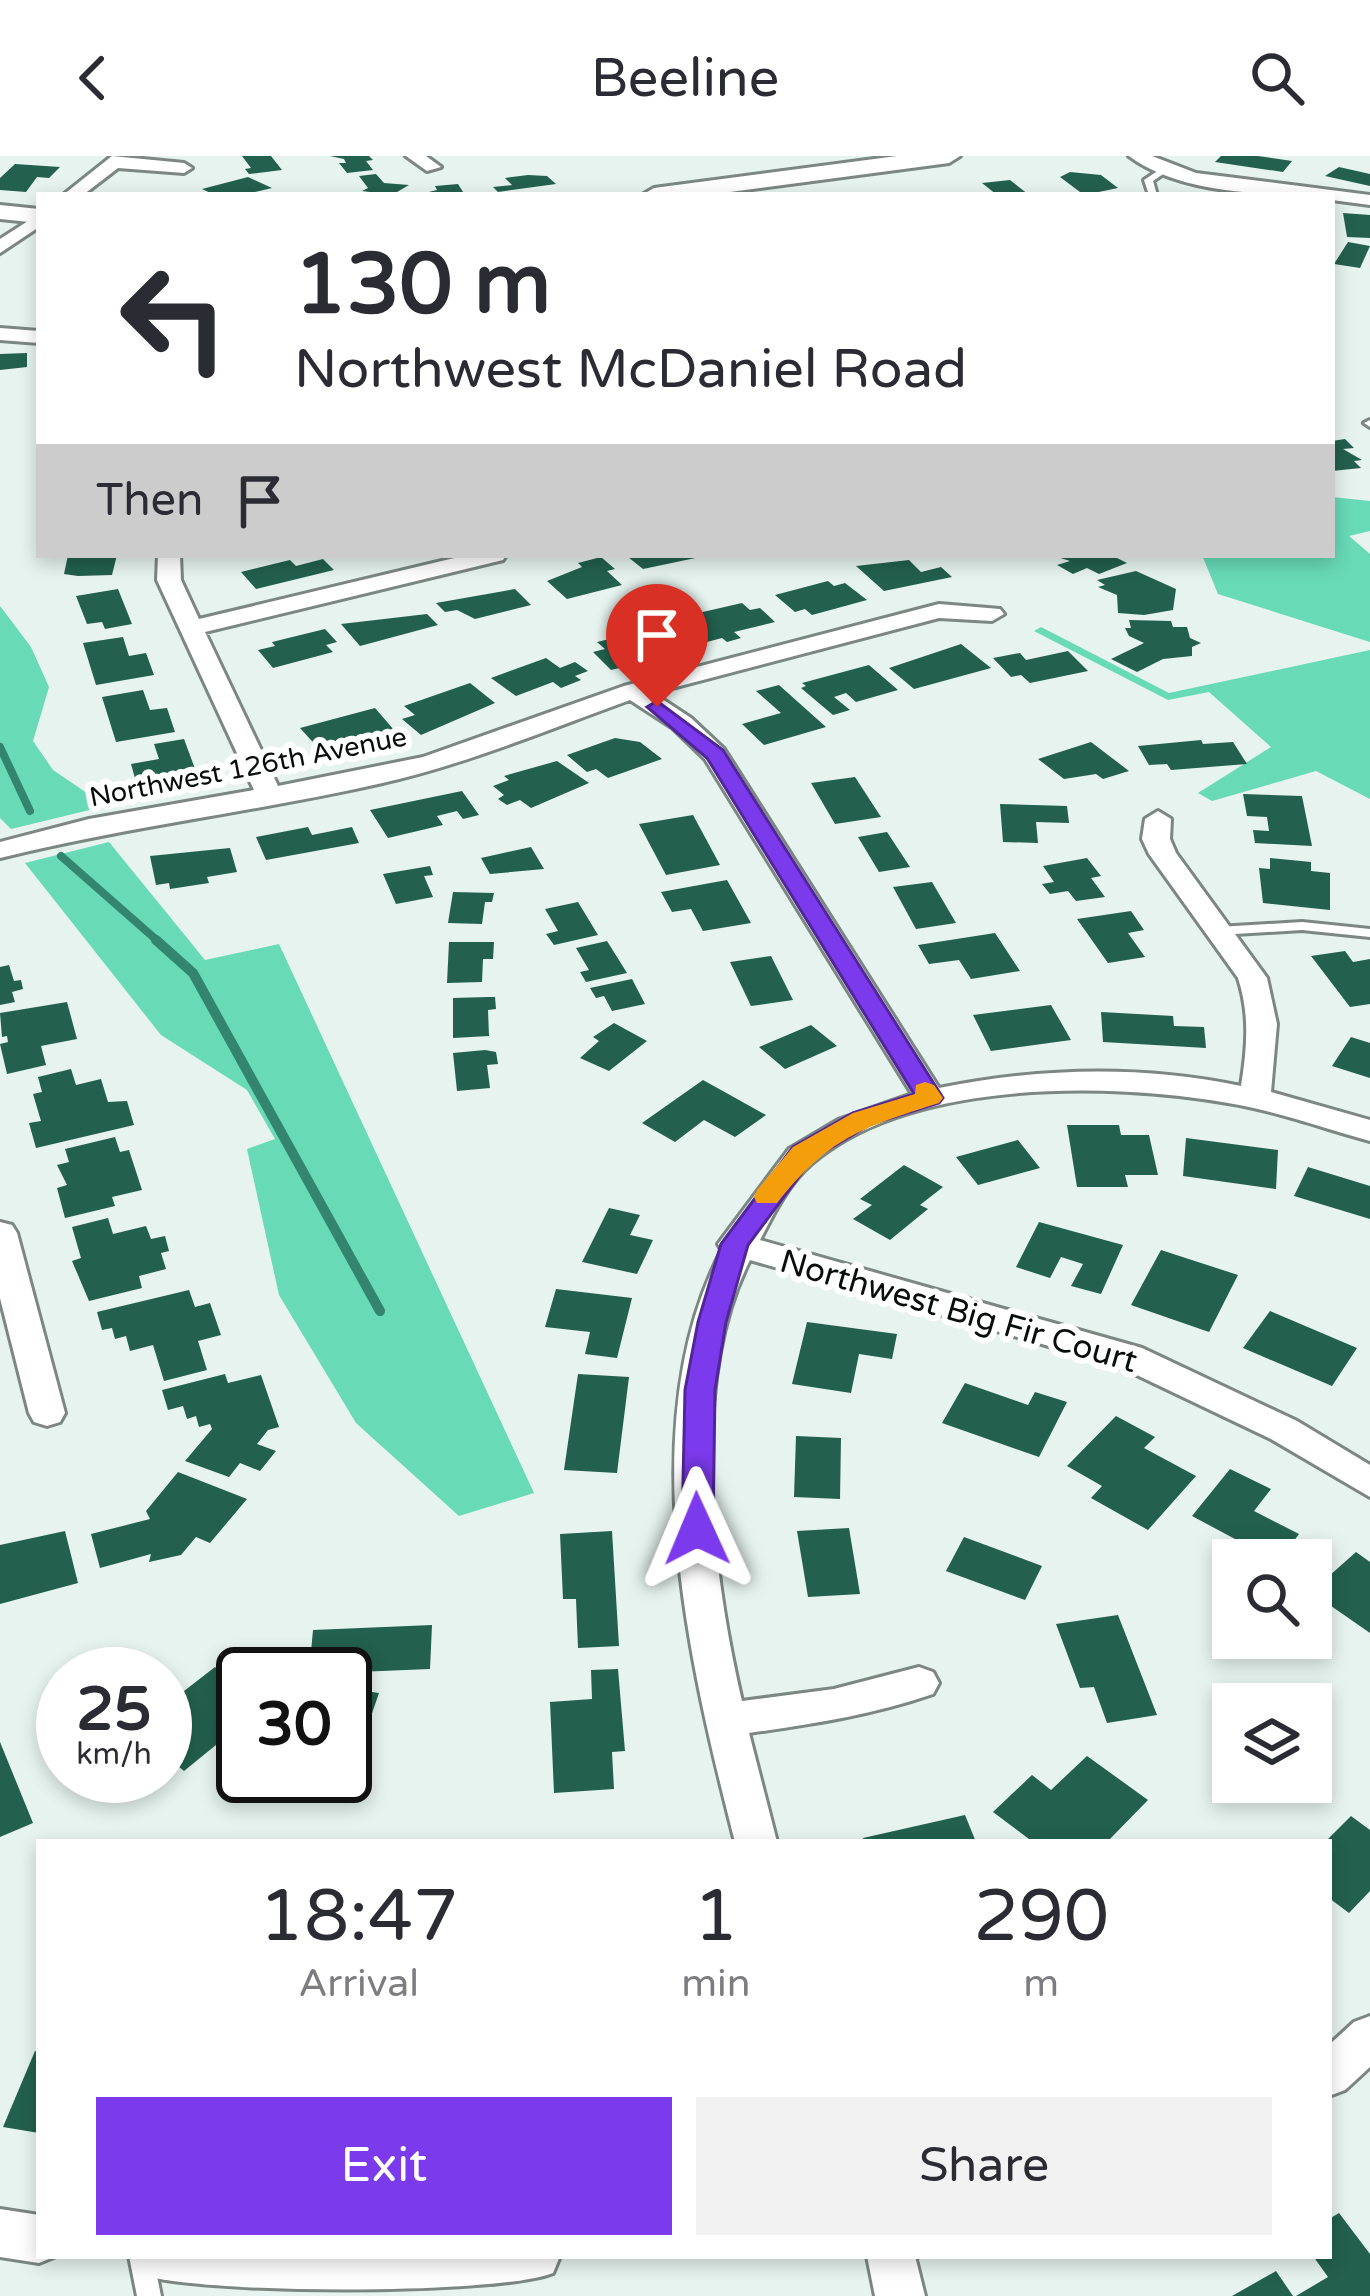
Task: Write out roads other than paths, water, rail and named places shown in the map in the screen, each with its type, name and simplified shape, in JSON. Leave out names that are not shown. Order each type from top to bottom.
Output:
[{"type":"main road","points":[[677,192],[949,156]]},
{"type":"main road","points":[[0,212],[36,218]]},
{"type":"street","points":[[414,156],[433,166]]},
{"type":"street","points":[[1137,156],[1166,170],[1311,192]]},
{"type":"street","points":[[76,192],[119,160],[184,168]]},
{"type":"street","points":[[1335,196],[1370,200]]},
{"type":"street","points":[[0,248],[36,220]]},
{"type":"street","points":[[0,334],[36,337]]},
{"type":"street","points":[[169,558],[169,580],[269,795]]},
{"type":"street","points":[[192,628],[483,558]]},
{"type":"street","name":"Northwest 126th Avenue","points":[[0,850],[89,827],[432,762],[633,691],[939,611],[992,614]]},
{"type":"street","points":[[633,691],[682,723],[716,754],[930,1098]]},
{"type":"street","points":[[1157,819],[1156,839],[1163,854],[1252,978],[1266,1025],[1253,1099]]},
{"type":"street","points":[[755,1839],[722,1720],[704,1616],[696,1459],[708,1344],[735,1244],[803,1153],[862,1118],[930,1098],[1095,1078],[1253,1099],[1370,1131]]},
{"type":"street","points":[[0,1233],[47,1413]]},
{"type":"street","name":"Northwest Big Fir Court","points":[[735,1244],[1130,1357],[1284,1430],[1370,1483]]},
{"type":"street","points":[[722,1720],[834,1706],[919,1683]]},
{"type":"street","points":[[1332,2072],[1370,2037]]},
{"type":"street","points":[[0,2233],[36,2239]]},
{"type":"street","points":[[174,2259],[201,2263],[512,2259]]},
{"type":"street","points":[[892,2259],[900,2296]]},
{"type":"lane","points":[[1152,192],[1148,179],[1166,170]]},
{"type":"lane","points":[[1218,931],[1302,926],[1370,933]]},
{"type":"lane","points":[[142,2259],[149,2296]]},
{"type":"waterway","points":[[0,747],[30,811]]},
{"type":"waterway","points":[[61,856],[160,943]]},
{"type":"waterway","points":[[156,940],[193,973],[380,1311]]}]
